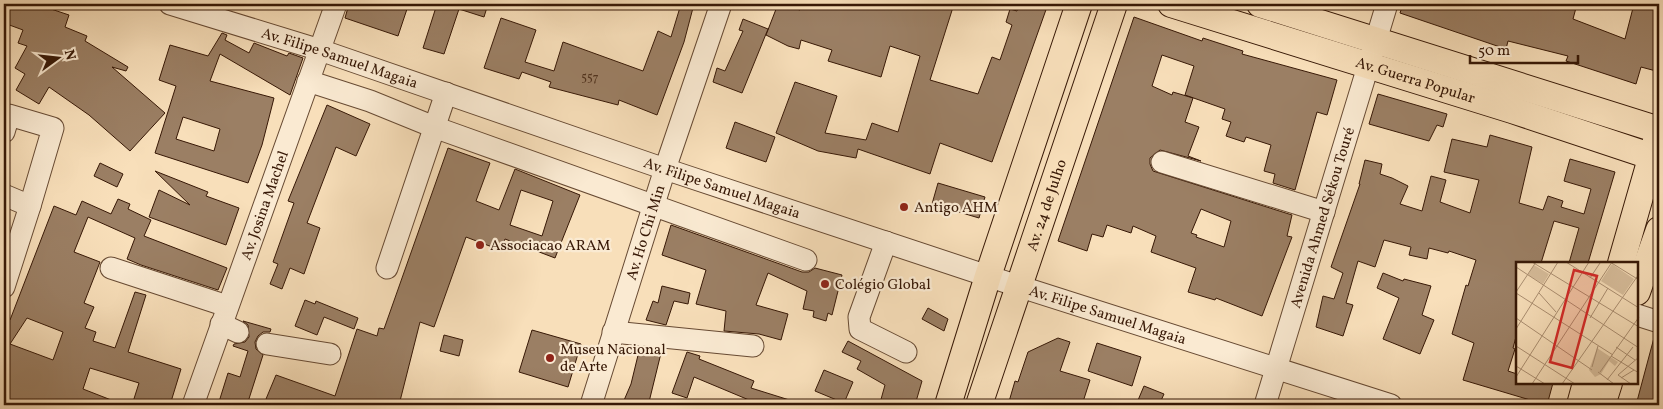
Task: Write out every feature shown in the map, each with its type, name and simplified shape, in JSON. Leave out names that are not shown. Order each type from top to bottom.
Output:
[{"type":"main road","points":[[948,405],[988,276],[1079,4]]},
{"type":"main road","name":"Av. 24 de Julho","points":[[979,405],[1114,4]]},
{"type":"main road","name":"Av. Guerra Popular","points":[[1172,4],[1369,65],[1656,158]]},
{"type":"main road","name":"Av. Guerra Popular","points":[[1260,4],[1659,130]]},
{"type":"main road","points":[[1621,262],[1642,192],[1656,158],[1659,130]]},
{"type":"main road","points":[[1638,289],[1659,230]]},
{"type":"main road","points":[[1580,405],[1586,384]]},
{"type":"main road","points":[[1602,405],[1609,384]]},
{"type":"street","name":"Av. Filipe Samuel Magaia","points":[[170,4],[320,50],[665,169],[1018,286],[1391,405]]},
{"type":"street","name":"Av. Josina Machel","points":[[192,405],[242,330],[308,82],[336,4]]},
{"type":"street","name":"Av. Ho Chi Min","points":[[591,405],[653,206],[721,4]]},
{"type":"street","name":"Avenida Ahmed Sékou Touré","points":[[1265,405],[1387,4]]},
{"type":"street","points":[[308,82],[370,101],[434,127],[806,260]]},
{"type":"street","points":[[387,268],[446,93]]},
{"type":"street","points":[[4,132],[9,115],[53,128],[4,287]]},
{"type":"street","points":[[1162,162],[1324,212]]},
{"type":"street","points":[[4,196],[30,206]]},
{"type":"street","points":[[886,242],[859,317],[860,329],[906,352]]},
{"type":"street","points":[[111,268],[242,330],[330,354]]},
{"type":"street","points":[[1638,315],[1659,322]]},
{"type":"street","points":[[613,332],[753,346]]},
{"type":"building","points":[[4,4],[36,4],[69,15],[65,27],[87,36],[85,41],[128,67],[126,71],[112,67],[165,113],[130,151],[89,115],[49,87],[39,104],[16,90],[25,74],[15,68],[27,46],[18,43],[23,30],[4,23]]},
{"type":"building","points":[[349,4],[388,4],[407,9],[398,36],[345,18]]},
{"type":"building","points":[[437,4],[488,4],[484,17],[459,9],[444,54],[423,48]]},
{"type":"building","points":[[681,4],[694,4],[684,42],[657,115],[619,100],[618,105],[549,87],[551,82],[522,72],[519,79],[484,68],[501,18],[536,30],[525,62],[554,71],[563,42],[643,71],[658,31],[671,37]]},
{"type":"building","points":[[778,4],[800,10],[803,4],[954,4],[930,80],[978,94],[992,57],[1000,60],[1012,25],[1006,22],[1010,9],[1017,11],[1019,4],[1048,4],[992,162],[940,143],[930,174],[858,149],[856,158],[818,151],[776,133],[795,82],[837,96],[825,133],[866,140],[872,123],[898,132],[920,56],[890,46],[881,77],[828,61],[832,50],[801,40],[799,49],[788,46],[766,35]]},
{"type":"building","points":[[1403,4],[1485,4],[1498,8],[1499,4],[1577,4],[1573,19],[1625,39],[1634,4],[1659,4],[1659,58],[1656,71],[1641,67],[1636,84],[1566,61],[1568,56],[1508,41],[1506,49],[1400,13]]},
{"type":"building","points":[[1134,17],[1202,41],[1203,38],[1243,51],[1242,54],[1337,80],[1327,115],[1317,112],[1295,190],[1273,183],[1275,174],[1264,171],[1271,145],[1246,137],[1244,142],[1226,136],[1231,122],[1222,119],[1225,109],[1185,95],[1194,66],[1162,55],[1152,86],[1172,95],[1173,92],[1193,98],[1185,122],[1199,127],[1188,156],[1201,161],[1160,150],[1150,158],[1153,171],[1292,215],[1287,236],[1292,237],[1262,316],[1216,298],[1215,300],[1188,292],[1196,268],[1151,252],[1156,236],[1133,226],[1131,233],[1107,225],[1103,237],[1092,234],[1087,251],[1058,241]],"holes":[[[1201,209],[1231,221],[1224,247],[1196,237],[1197,235],[1191,233]]]},
{"type":"building","points":[[743,19],[768,29],[742,93],[713,82],[717,68],[725,71],[743,31],[739,30]]},
{"type":"building","points":[[222,33],[227,35],[225,40],[249,53],[254,43],[287,56],[289,53],[303,58],[290,95],[220,54],[210,81],[274,98],[262,145],[248,183],[155,153],[176,86],[159,80],[170,45],[208,56]],"holes":[[[183,117],[220,129],[214,151],[176,139]]]},
{"type":"building","points":[[1378,94],[1447,114],[1443,127],[1437,125],[1429,141],[1369,124]]},
{"type":"building","points":[[327,105],[370,124],[356,156],[336,147],[307,223],[320,228],[304,274],[290,268],[282,289],[270,284],[278,264],[273,262],[294,203],[288,201]]},
{"type":"building","points":[[735,122],[775,137],[766,162],[726,148]]},
{"type":"building","points":[[1490,135],[1532,147],[1519,203],[1543,210],[1548,196],[1563,201],[1561,207],[1584,214],[1591,189],[1564,181],[1570,159],[1615,172],[1588,262],[1569,262],[1579,228],[1554,221],[1541,262],[1516,262],[1516,337],[1513,348],[1515,349],[1508,371],[1516,374],[1516,384],[1553,384],[1547,405],[1463,380],[1474,343],[1452,334],[1466,285],[1468,286],[1476,260],[1449,251],[1448,253],[1429,248],[1427,259],[1409,255],[1411,247],[1384,240],[1375,267],[1358,261],[1346,303],[1353,305],[1343,336],[1316,327],[1323,296],[1334,299],[1343,273],[1331,267],[1360,184],[1365,160],[1382,164],[1380,174],[1408,186],[1400,204],[1422,211],[1431,176],[1446,180],[1440,202],[1470,213],[1479,180],[1444,172],[1452,139],[1487,147]]},
{"type":"building","points":[[448,148],[490,163],[476,201],[499,210],[515,169],[580,195],[555,258],[505,239],[500,250],[466,237],[434,327],[420,322],[399,405],[284,405],[266,399],[276,375],[335,396],[357,329],[377,336],[379,328],[384,329]],"holes":[[[521,190],[553,201],[542,236],[510,225]]]},
{"type":"building","points":[[100,163],[123,174],[117,187],[94,176]]},
{"type":"building","points":[[155,171],[208,192],[206,196],[239,208],[226,245],[149,217],[159,190],[190,205]]},
{"type":"building","points":[[938,183],[985,197],[979,218],[932,204]]},
{"type":"building","points":[[118,199],[130,204],[128,209],[151,220],[144,236],[227,268],[218,290],[141,265],[127,259],[135,238],[88,217],[74,252],[100,262],[84,303],[94,307],[85,328],[96,332],[93,341],[115,348],[135,292],[146,295],[128,352],[181,369],[170,405],[132,405],[139,383],[90,368],[83,389],[124,405],[17,405],[4,401],[4,316],[10,320],[54,206],[76,215],[82,201],[111,214]],"holes":[[[27,318],[63,332],[53,360],[10,344]]]},
{"type":"building","points":[[671,225],[802,272],[809,272],[815,268],[842,275],[832,315],[828,313],[826,321],[813,317],[814,311],[803,309],[807,291],[768,273],[756,305],[788,314],[781,340],[759,334],[724,331],[726,311],[696,304],[706,270],[662,255]]},
{"type":"building","points":[[1383,273],[1403,281],[1404,279],[1431,286],[1422,315],[1434,320],[1420,354],[1383,339],[1399,298],[1377,288]]},
{"type":"building","points":[[662,286],[690,293],[688,304],[674,301],[666,325],[646,320],[653,301],[658,303]]},
{"type":"building","points":[[305,300],[315,304],[316,301],[358,318],[354,329],[324,317],[317,335],[295,326]]},
{"type":"building","points":[[928,308],[948,319],[944,331],[922,319]]},
{"type":"building","points":[[243,321],[271,329],[270,332],[263,332],[258,336],[255,342],[256,349],[263,355],[247,405],[218,405],[228,373],[240,377],[248,351],[233,346],[234,344],[245,342],[249,337],[248,325]]},
{"type":"building","name":"Museu Nacional de Arte","points":[[532,330],[581,344],[568,387],[519,372]]},
{"type":"building","points":[[1655,334],[1659,334],[1659,405],[1636,405]]},
{"type":"building","points":[[444,335],[463,340],[459,356],[440,351]]},
{"type":"building","points":[[1058,338],[1070,342],[1060,371],[1090,380],[1082,405],[1008,405],[1015,381],[1018,382],[1028,352]]},
{"type":"building","points":[[848,341],[922,381],[915,405],[880,403],[885,385],[857,369],[861,361],[842,352]]},
{"type":"building","points":[[1097,343],[1141,357],[1132,386],[1088,371]]},
{"type":"building","points":[[640,347],[662,349],[649,402],[641,401],[642,405],[622,405],[631,384]]},
{"type":"building","points":[[687,352],[700,356],[699,359],[754,381],[751,388],[799,403],[798,405],[761,405],[694,377],[687,398],[672,393]]},
{"type":"building","points":[[824,370],[853,382],[844,403],[815,391]]},
{"type":"building","points":[[1144,386],[1164,394],[1159,405],[1136,405]]},
{"type":"place","name":"Antigo AHM","points":[[904,207]]},
{"type":"place","name":"Associacao ARAM","points":[[480,245]]},
{"type":"place","name":"Colégio Global","points":[[825,284]]},
{"type":"place","name":"Museu Nacional de Arte","points":[[550,358]]}]
